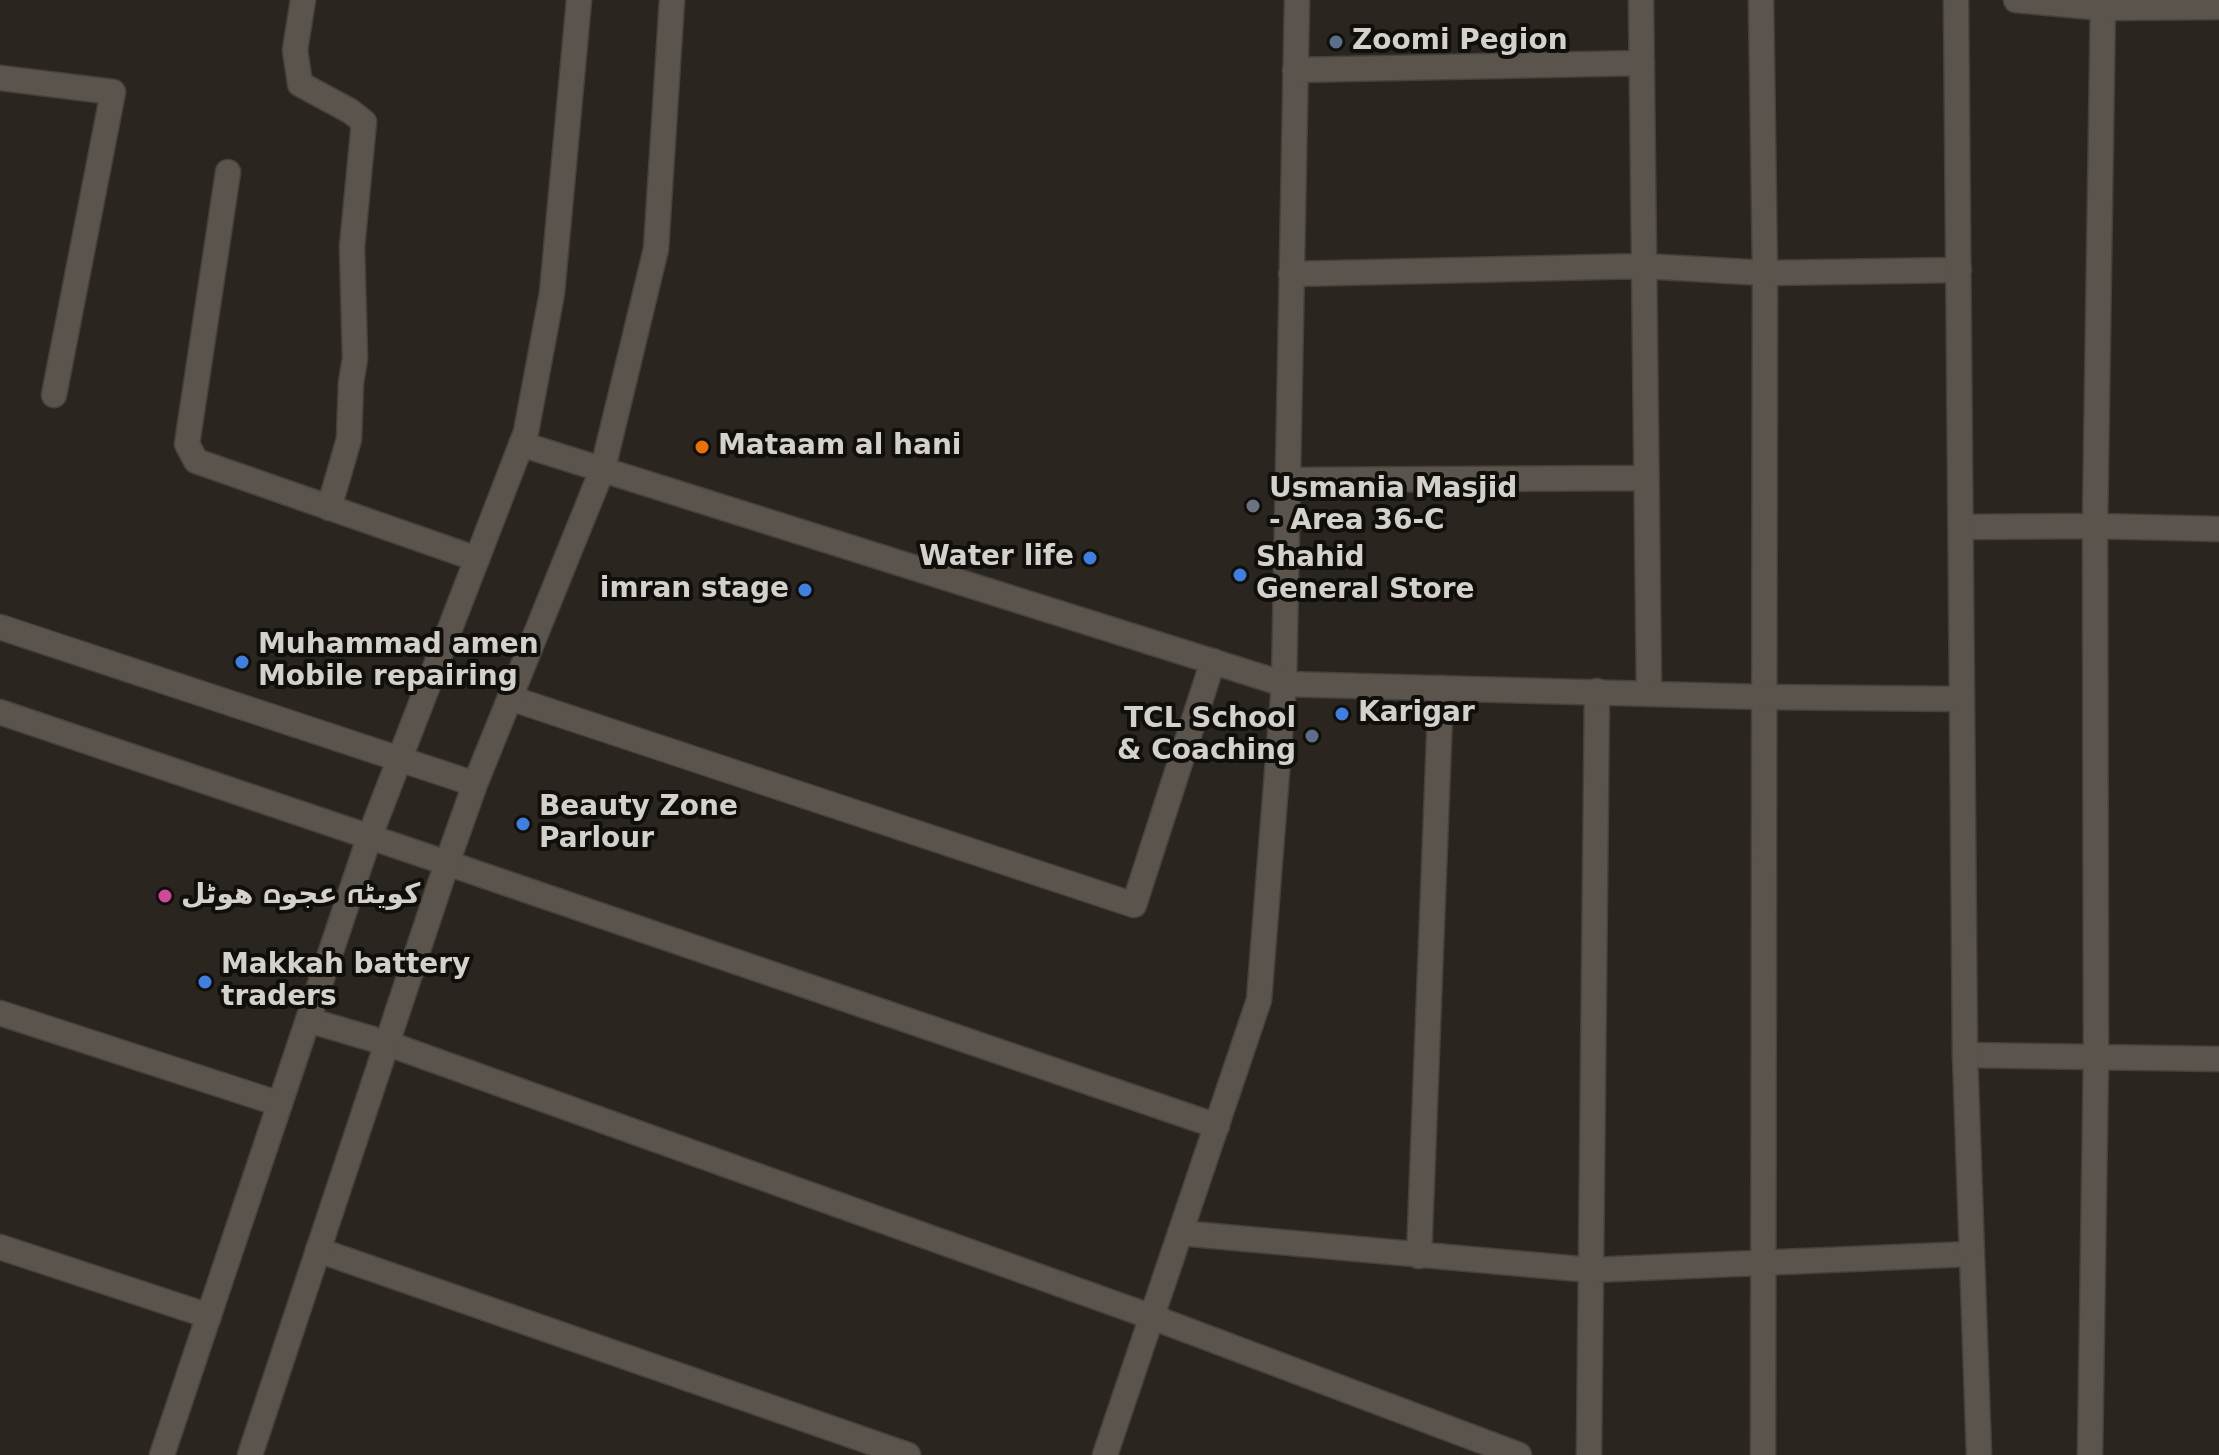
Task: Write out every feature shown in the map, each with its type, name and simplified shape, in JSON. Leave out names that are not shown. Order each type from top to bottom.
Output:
[{"type":"street","points":[[303,0],[295,50],[300,84],[364,122],[352,247],[355,359],[349,439],[329,508]]},
{"type":"street","points":[[162,1455],[369,838],[526,432],[552,293],[579,0]]},
{"type":"street","points":[[255,1453],[318,1250],[447,863],[475,784],[603,468],[656,249],[672,0]]},
{"type":"street","points":[[1105,1455],[1259,1000],[1284,684],[1297,0]]},
{"type":"street","points":[[1641,0],[1649,692]]},
{"type":"street","points":[[1761,0],[1765,273],[1763,1455]]},
{"type":"street","points":[[1956,0],[1965,1055],[1979,1455]]},
{"type":"street","points":[[2016,0],[2219,7]]},
{"type":"street","points":[[2090,1455],[2096,1058],[2095,526],[2103,4]]},
{"type":"street","points":[[1295,70],[1642,63]]},
{"type":"street","points":[[0,78],[113,92],[54,395]]},
{"type":"street","points":[[228,172],[187,444],[196,461],[477,559]]},
{"type":"street","points":[[1291,274],[1644,266],[1765,273],[1959,270]]},
{"type":"street","points":[[521,444],[1284,684],[1763,697],[1962,699]]},
{"type":"street","points":[[1288,480],[1646,478]]},
{"type":"street","points":[[1961,527],[2219,529]]},
{"type":"street","points":[[0,627],[475,784]]},
{"type":"street","points":[[510,698],[1134,905],[1213,661]]},
{"type":"street","points":[[1419,1256],[1441,688]]},
{"type":"street","points":[[1589,1455],[1597,691]]},
{"type":"street","points":[[0,712],[1217,1126]]},
{"type":"street","points":[[0,1013],[280,1104]]},
{"type":"street","points":[[308,1020],[386,1043],[1152,1317],[1519,1455]]},
{"type":"street","points":[[1965,1055],[2219,1059]]},
{"type":"street","points":[[1180,1233],[1591,1270],[1971,1254]]},
{"type":"street","points":[[0,1247],[209,1316]]},
{"type":"street","points":[[318,1250],[908,1455]]},
{"type":"place","name":"Zoomi Pegion","points":[[1336,42]]},
{"type":"place","name":"Mataam al hani","points":[[702,447]]},
{"type":"place","name":"Usmania Masjid - Area 36-C","points":[[1253,506]]},
{"type":"place","name":"Water life","points":[[1090,558]]},
{"type":"place","name":"Shahid General Store","points":[[1240,575]]},
{"type":"place","name":"imran stage","points":[[805,590]]},
{"type":"place","name":"Muhammad amen Mobile repairing","points":[[242,662]]},
{"type":"place","name":"Karigar","points":[[1342,714]]},
{"type":"place","name":"TCL School & Coaching","points":[[1312,736]]},
{"type":"place","name":"Beauty Zone Parlour","points":[[523,824]]},
{"type":"place","name":"کویٹہ عجوہ ھوٹل","points":[[165,896]]},
{"type":"place","name":"Makkah battery traders","points":[[205,982]]}]
